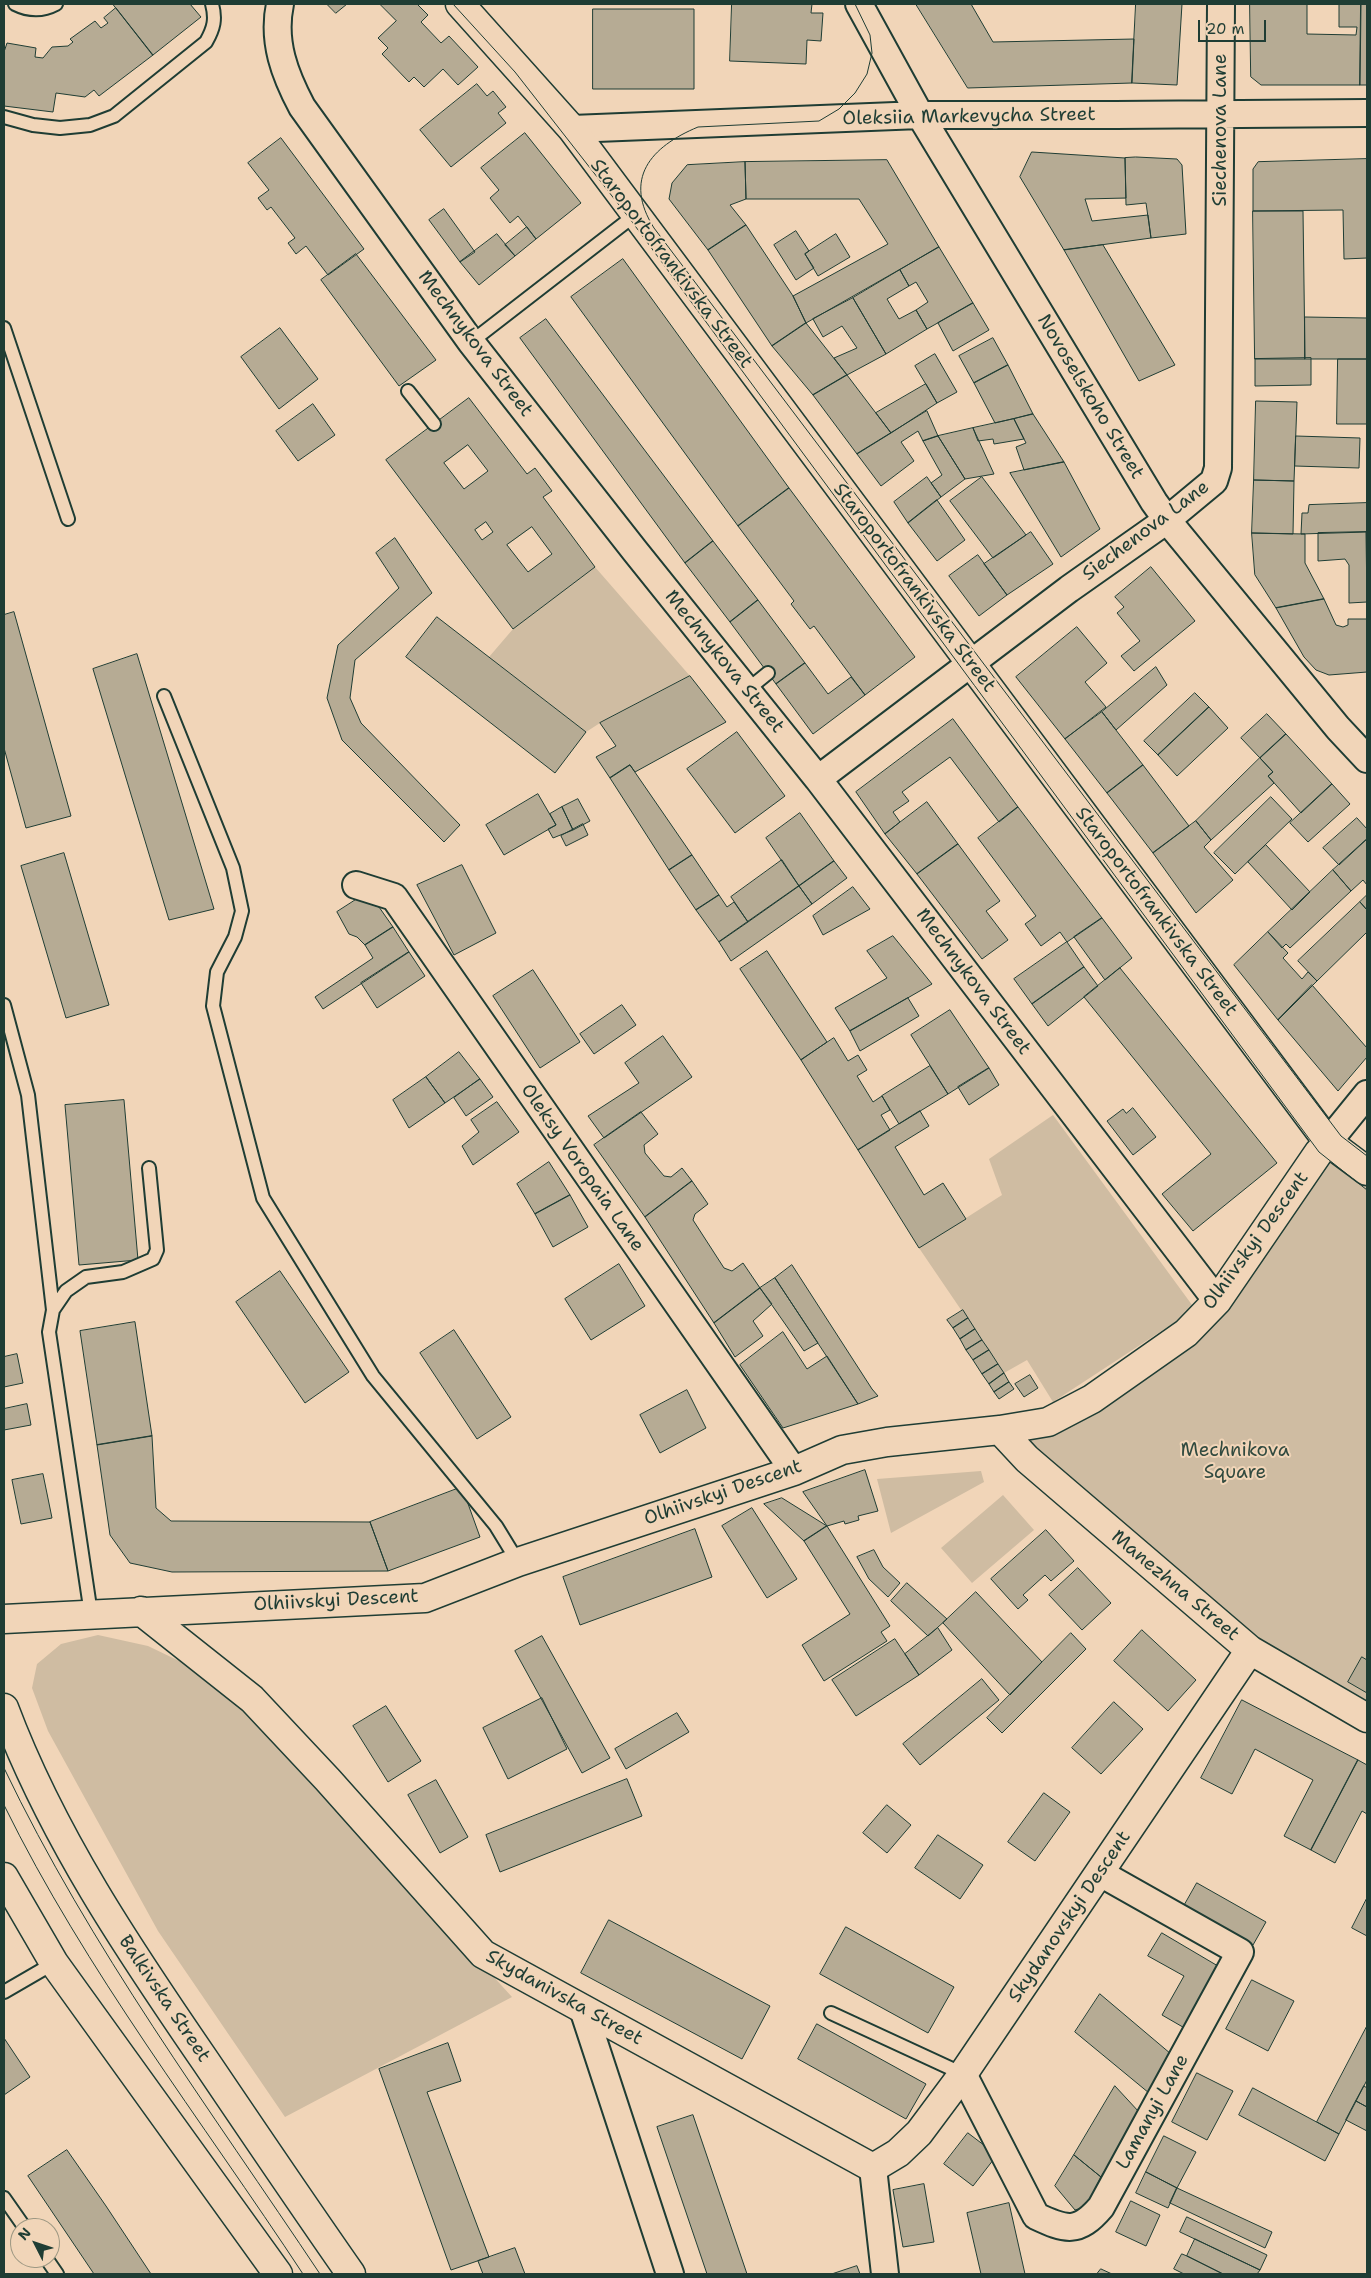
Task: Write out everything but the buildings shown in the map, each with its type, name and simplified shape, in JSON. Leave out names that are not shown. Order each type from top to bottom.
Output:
[{"type":"street","name":"Staroportofrankivska Street","points":[[460,4],[572,129],[1328,1142],[1367,1171]]},
{"type":"street","name":"Novoselskoho Street","points":[[859,4],[920,115],[1099,413],[1167,520],[1338,728],[1367,758]]},
{"type":"street","name":"Siechenova Lane","points":[[818,779],[1069,589],[1167,520],[1214,481],[1218,468],[1222,114],[1221,4]]},
{"type":"street","name":"Mechnykova Street","points":[[283,5],[279,51],[287,79],[302,108],[471,342],[818,779],[1217,1300]]},
{"type":"street","name":"Oleksiia Markevycha Street","points":[[572,129],[920,115],[1367,112]]},
{"type":"street","points":[[1338,728],[1367,729]]},
{"type":"street","name":"Oleksy Voropaia Lane","points":[[356,885],[394,897],[794,1471]]},
{"type":"street","points":[[1328,1142],[1367,1094]]},
{"type":"street","name":"Olhiivskyi Descent","points":[[4,1619],[425,1598],[518,1562],[794,1471],[842,1450],[887,1442],[1000,1430],[1048,1422],[1092,1399],[1186,1333],[1217,1300],[1319,1152],[1328,1142]]},
{"type":"street","name":"Manezhna Street","points":[[1000,1430],[1026,1459],[1250,1650],[1367,1718]]},
{"type":"street","name":"Skydanivska Street","points":[[141,1611],[252,1699],[328,1780],[483,1954],[873,2168]]},
{"type":"street","name":"Skydanovskyi Descent","points":[[873,2168],[898,2153],[919,2133],[964,2074],[1250,1650]]},
{"type":"street","name":"Balkivska Street","points":[[4,1708],[13,1732],[54,1820],[97,1897],[153,1984],[351,2274]]},
{"type":"street","name":"Lamanyi Lane","points":[[964,2074],[1036,2216],[1055,2225],[1075,2228],[1090,2220],[1101,2207],[1240,1952],[1100,1873]]},
{"type":"street","points":[[4,1877],[54,1963],[278,2274]]},
{"type":"street","points":[[583,2009],[670,2274]]},
{"type":"street","points":[[873,2168],[885,2274]]},
{"type":"lane","points":[[15,4],[22,8],[35,10],[49,8],[56,4]]},
{"type":"lane","points":[[4,118],[33,125],[60,128],[90,125],[114,116],[206,42],[214,29],[215,14],[212,4]]},
{"type":"lane","points":[[471,342],[635,215]]},
{"type":"lane","points":[[4,328],[68,519]]},
{"type":"lane","points":[[408,390],[434,424]]},
{"type":"lane","points":[[747,690],[768,673]]},
{"type":"lane","points":[[164,696],[233,868],[242,910],[235,937],[217,972],[213,1006],[263,1198],[373,1376],[496,1526],[518,1562]]},
{"type":"lane","points":[[4,1005],[28,1095],[53,1310],[48,1332],[91,1614]]},
{"type":"lane","points":[[53,1310],[66,1291],[86,1277],[123,1272],[153,1259],[157,1250],[149,1168]]},
{"type":"lane","points":[[4,1992],[54,1963]]},
{"type":"lane","points":[[831,2013],[964,2074]]},
{"type":"lane","points":[[4,2198],[18,2218]]},
{"type":"green space","points":[[595,567],[690,676],[586,732],[489,657],[513,629]]},
{"type":"green space","points":[[1053,1115],[1195,1309],[1053,1402],[1027,1360],[1004,1373],[919,1248],[1002,1195],[989,1159]]},
{"type":"green space","name":"Mechnikova Square","points":[[1319,1152],[1367,1171],[1367,1718],[1250,1650],[1000,1430],[1032,1426],[1186,1333]]},
{"type":"green space","points":[[981,1471],[984,1482],[891,1533],[877,1479]]},
{"type":"green space","points":[[1003,1495],[1034,1530],[972,1583],[941,1548]]},
{"type":"green space","points":[[98,1635],[148,1646],[198,1670],[246,1705],[512,1997],[285,2117],[158,1931],[48,1731],[32,1688],[37,1664],[61,1644]]},
{"type":"tram line","points":[[453,4],[515,72],[630,219],[1319,1152],[1367,1190]]},
{"type":"tram line","points":[[855,4],[870,35],[872,53],[867,74],[855,93],[839,109],[819,121],[698,127],[681,135],[667,144],[646,167],[642,180],[641,194],[645,210],[654,228],[1341,1136],[1367,1156]]},
{"type":"tram line","points":[[4,1768],[74,1900],[113,1964],[194,2089],[320,2274]]},
{"type":"tram line","points":[[4,1805],[36,1867],[108,1986],[303,2274]]}]
